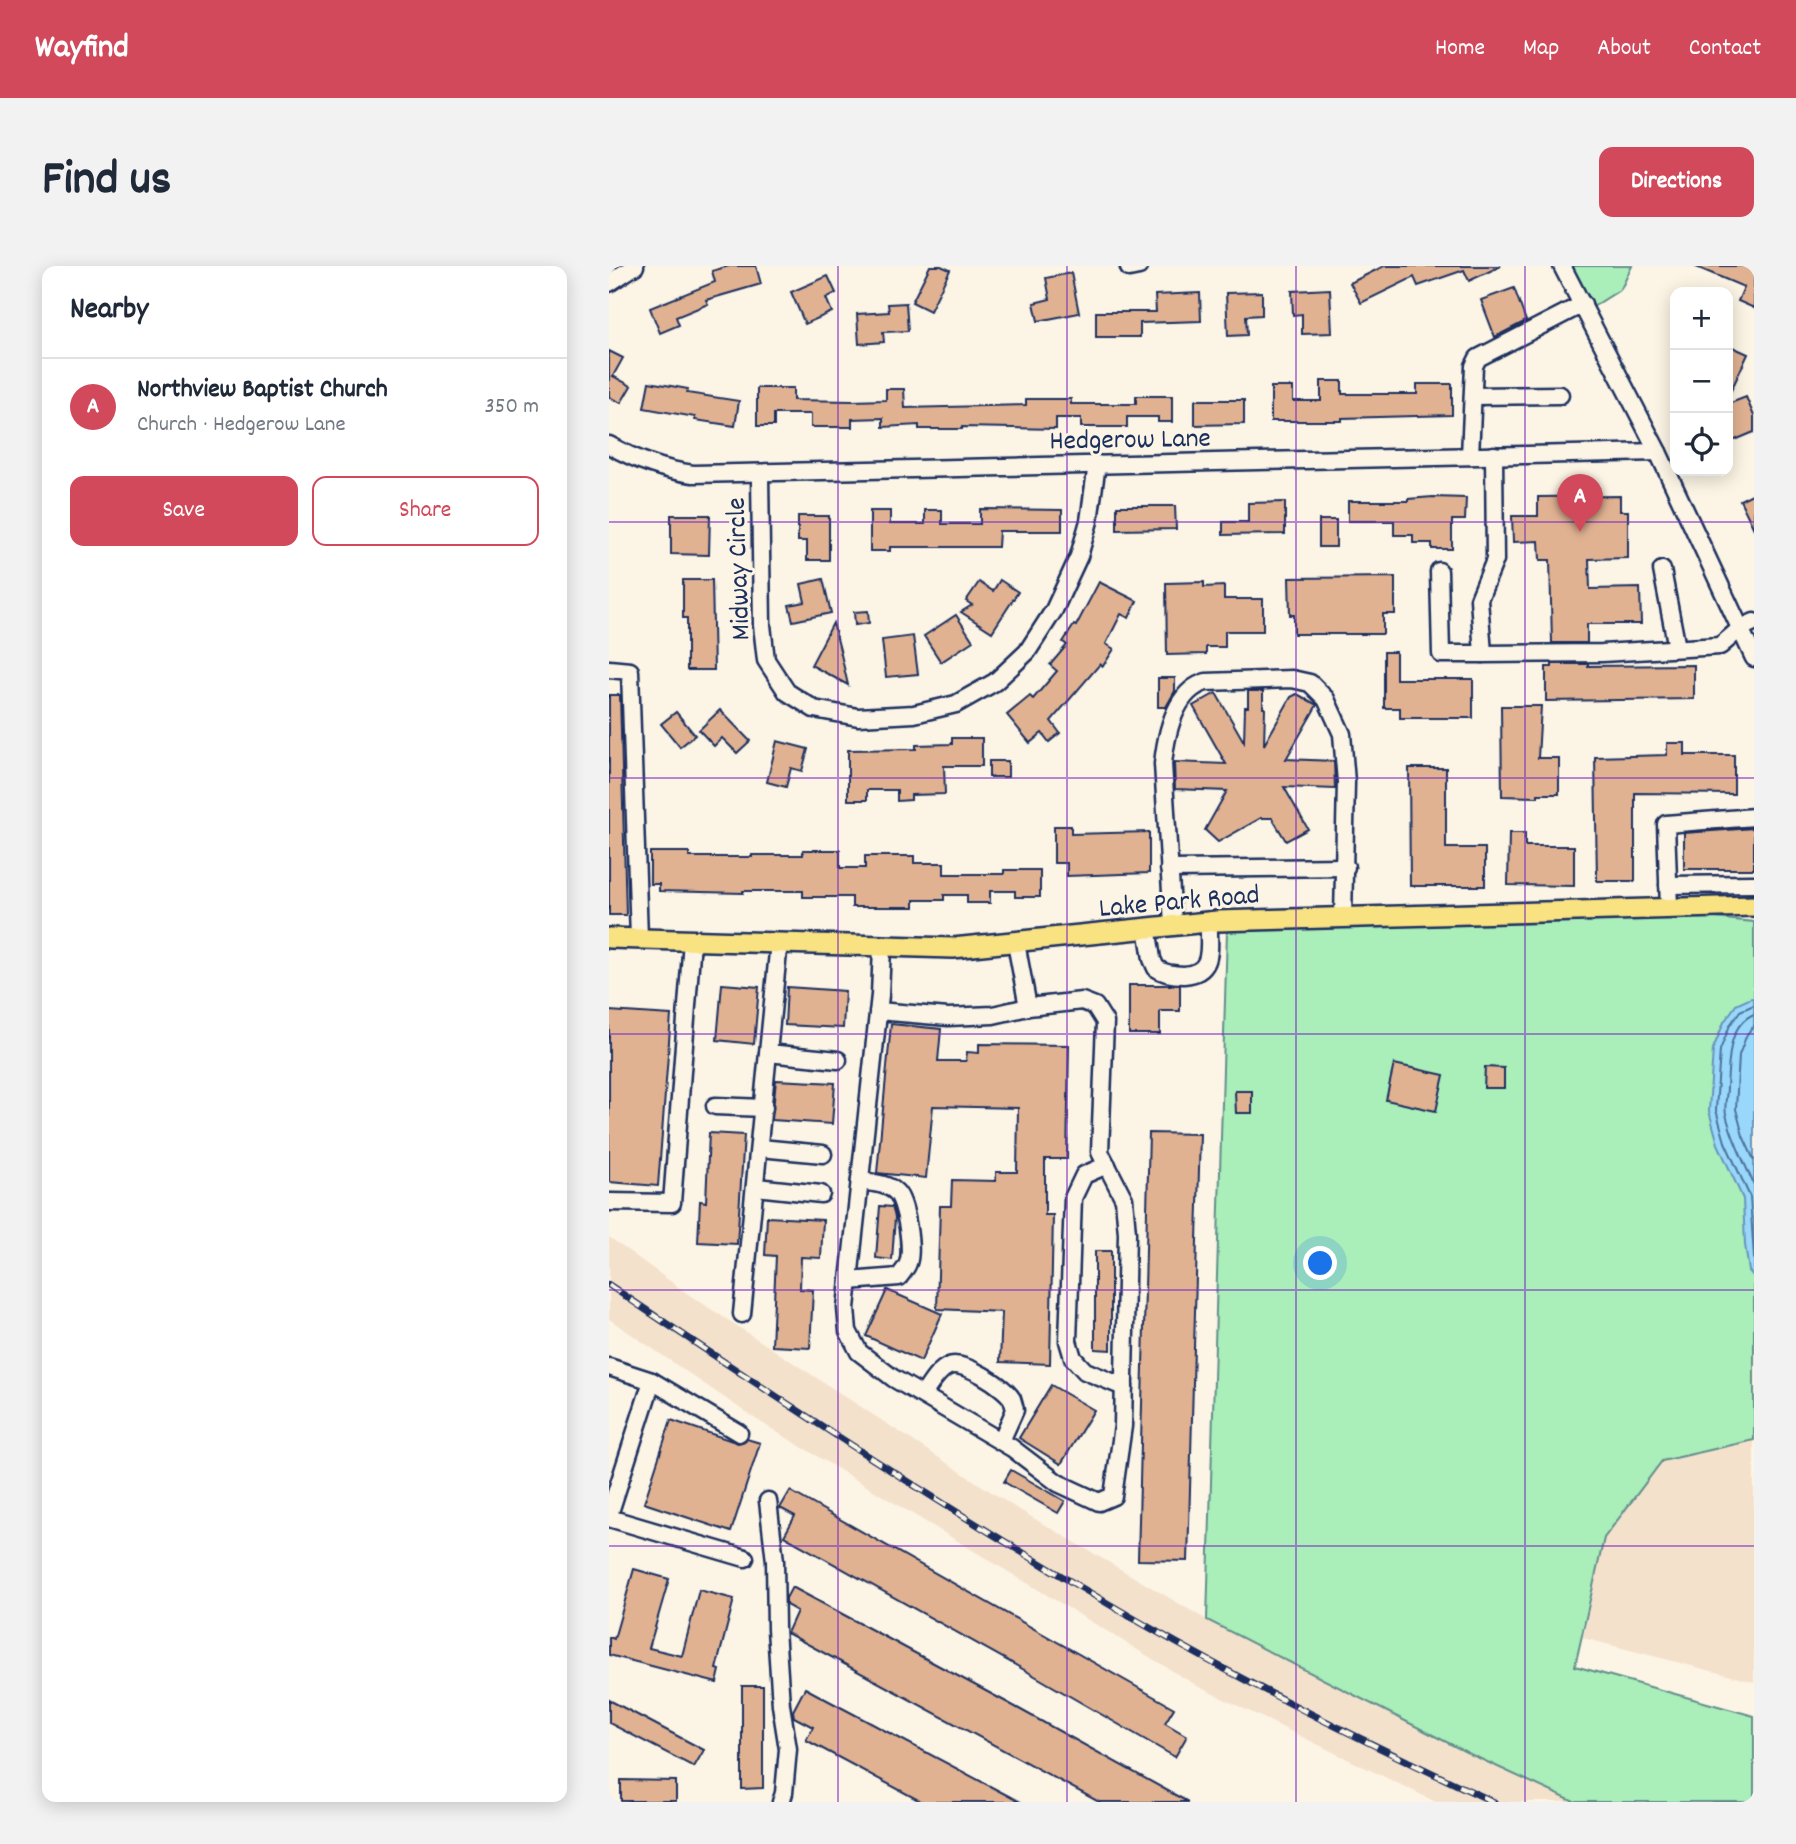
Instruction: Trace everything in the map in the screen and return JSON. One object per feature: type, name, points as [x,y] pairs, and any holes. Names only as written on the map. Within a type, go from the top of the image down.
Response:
[{"type":"main road","name":"Lake Park Road","points":[[609,937],[953,948],[1209,922],[1754,906]]},
{"type":"street","points":[[609,283],[635,266]]},
{"type":"street","points":[[1562,266],[1748,625],[1754,658]]},
{"type":"street","points":[[1470,456],[1474,366],[1478,358],[1583,304]]},
{"type":"street","points":[[1473,396],[1560,395]]},
{"type":"street","name":"Hedgerow Lane","points":[[609,445],[647,464],[693,474],[1658,452]]},
{"type":"street","points":[[1483,654],[1479,599],[1495,561],[1494,455]]},
{"type":"street","name":"Midway Circle","points":[[760,474],[762,625],[766,660],[787,692],[814,709],[858,717],[914,714],[956,704],[995,682],[1027,652],[1054,610],[1079,556],[1089,521],[1097,464]]},
{"type":"street","points":[[1662,570],[1677,648]]},
{"type":"street","points":[[1439,571],[1441,654],[1602,653],[1720,646],[1748,625]]},
{"type":"street","points":[[609,668],[629,671],[639,939]]},
{"type":"street","points":[[1173,924],[1163,764],[1166,738],[1180,703],[1193,686],[1206,682],[1292,679],[1310,683],[1326,699],[1342,734],[1346,782],[1343,917]]},
{"type":"street","points":[[1669,908],[1665,824],[1754,817]]},
{"type":"street","points":[[1169,869],[1346,867]]},
{"type":"street","points":[[1668,886],[1754,884]]},
{"type":"street","points":[[1147,927],[1156,968],[1176,975],[1196,974],[1204,968],[1208,958],[1209,922]]},
{"type":"street","points":[[609,1202],[672,1203],[692,940]]},
{"type":"street","points":[[742,1314],[779,942]]},
{"type":"street","points":[[1016,943],[1028,1007]]},
{"type":"street","points":[[878,1011],[948,1017],[993,1015],[1028,1007],[1083,1001],[1095,1006],[1105,1022],[1100,1152],[1124,1199],[1127,1233],[1123,1426],[1113,1496],[1099,1502],[1059,1483],[1001,1441],[893,1378],[859,1352],[848,1331],[846,1308],[878,1011],[882,947]]},
{"type":"street","points":[[768,1053],[838,1060]]},
{"type":"street","points":[[715,1106],[764,1108]]},
{"type":"street","points":[[760,1148],[823,1154]]},
{"type":"street","points":[[1107,1165],[1084,1175],[1073,1198],[1068,1341],[1073,1359],[1085,1371],[1123,1387]]},
{"type":"street","points":[[849,1281],[899,1277],[909,1262],[908,1233],[899,1194],[886,1185],[860,1181]]},
{"type":"street","points":[[755,1187],[821,1194]]},
{"type":"street","points":[[923,1395],[946,1367],[956,1364],[969,1368],[1012,1399],[1015,1410],[1001,1441]]},
{"type":"street","points":[[609,1367],[652,1381],[739,1433]]},
{"type":"street","points":[[652,1381],[609,1517],[745,1558]]},
{"type":"street","points":[[768,1501],[775,1561],[781,1705],[788,1749],[785,1793],[781,1802]]},
{"type":"shaded area","points":[[609,1237],[688,1294],[1013,1506],[1207,1620],[1472,1755],[1574,1802],[1436,1802],[1199,1687],[757,1420],[609,1319]]},
{"type":"shaded area","points":[[1754,1440],[1754,1682],[1583,1638],[1604,1538],[1662,1461]]},
{"type":"green space","points":[[1570,266],[1632,266],[1621,289],[1591,308]]},
{"type":"green space","points":[[1704,917],[1754,922],[1754,1440],[1662,1461],[1604,1538],[1575,1666],[1754,1716],[1754,1802],[1574,1802],[1472,1755],[1207,1620],[1227,931]]},
{"type":"water","points":[[1754,999],[1754,1277],[1749,1271],[1745,1245],[1743,1199],[1718,1144],[1709,1111],[1713,1049],[1724,1022],[1736,1005]]},
{"type":"building","points":[[729,266],[756,266],[761,284],[706,300],[708,304],[676,317],[679,325],[660,333],[650,308],[715,282],[712,271]]},
{"type":"building","points":[[930,266],[941,266],[950,270],[930,311],[912,302]]},
{"type":"building","points":[[1384,266],[1501,266],[1469,281],[1464,270],[1418,286],[1414,277],[1361,303],[1350,283]]},
{"type":"building","points":[[1694,266],[1754,266],[1754,308],[1738,301],[1744,287]]},
{"type":"building","points":[[1071,273],[1079,313],[1038,321],[1034,303],[1050,299],[1046,278]]},
{"type":"building","points":[[828,276],[836,293],[826,298],[832,312],[805,324],[791,292]]},
{"type":"building","points":[[1514,288],[1526,321],[1495,337],[1481,300]]},
{"type":"building","points":[[1330,289],[1332,333],[1302,334],[1302,314],[1293,315],[1292,291]]},
{"type":"building","points":[[1262,292],[1262,315],[1246,316],[1247,335],[1228,336],[1226,293]]},
{"type":"building","points":[[1200,293],[1201,321],[1140,323],[1140,337],[1096,337],[1096,312],[1156,312],[1155,295]]},
{"type":"building","points":[[906,303],[908,331],[883,332],[884,342],[859,344],[857,314],[889,312],[888,304]]},
{"type":"building","points":[[1733,347],[1748,354],[1733,386]]},
{"type":"building","points":[[609,351],[623,358],[613,376],[631,386],[621,403],[609,397]]},
{"type":"building","points":[[1321,381],[1342,381],[1342,394],[1417,394],[1417,384],[1452,384],[1452,415],[1342,418],[1342,421],[1271,421],[1271,387],[1293,387],[1293,401],[1321,401]]},
{"type":"building","points":[[649,382],[688,389],[687,393],[739,401],[735,426],[644,408]]},
{"type":"building","points":[[757,388],[793,388],[793,400],[852,401],[886,400],[886,389],[904,389],[905,408],[1026,405],[1026,399],[1071,399],[1071,404],[1136,404],[1136,396],[1172,396],[1172,422],[1158,422],[1158,417],[1127,417],[1127,427],[1081,427],[1081,418],[1056,418],[1056,429],[919,429],[919,425],[883,427],[883,418],[852,419],[852,427],[811,427],[811,414],[774,414],[774,426],[757,426]]},
{"type":"building","points":[[1746,397],[1754,416],[1754,432],[1733,441],[1733,413],[1733,402]]},
{"type":"building","points":[[1195,400],[1244,400],[1244,424],[1195,425]]},
{"type":"building","points":[[1754,493],[1754,529],[1740,500]]},
{"type":"building","points":[[1620,496],[1620,511],[1628,511],[1628,558],[1589,559],[1590,589],[1640,588],[1641,624],[1587,624],[1587,643],[1552,643],[1550,560],[1540,560],[1539,541],[1513,542],[1512,516],[1538,516],[1538,497]]},
{"type":"building","points":[[1433,497],[1466,498],[1465,520],[1452,520],[1452,549],[1432,549],[1432,543],[1413,543],[1413,535],[1394,535],[1394,521],[1348,521],[1348,501],[1408,501]]},
{"type":"building","points":[[1285,502],[1285,534],[1223,535],[1223,522],[1248,522],[1248,503]]},
{"type":"building","points":[[1117,506],[1175,506],[1176,529],[1117,530]]},
{"type":"building","points":[[980,509],[1062,510],[1062,531],[999,531],[998,547],[890,547],[890,551],[870,551],[870,511],[890,511],[890,524],[925,524],[925,510],[942,510],[942,524],[980,524]]},
{"type":"building","points":[[671,515],[710,515],[709,555],[671,554]]},
{"type":"building","points":[[798,516],[829,516],[829,560],[807,560],[807,541],[798,541]]},
{"type":"building","points":[[1319,520],[1336,520],[1336,547],[1319,547]]},
{"type":"building","points":[[1395,577],[1395,614],[1383,614],[1383,634],[1294,634],[1294,615],[1290,615],[1289,578]]},
{"type":"building","points":[[823,579],[831,613],[793,621],[789,605],[805,602],[801,584]]},
{"type":"building","points":[[683,580],[712,580],[714,670],[687,670],[687,618],[683,618]]},
{"type":"building","points":[[1000,580],[1018,592],[992,632],[961,612],[972,605],[966,601],[979,582],[993,591]]},
{"type":"building","points":[[1099,582],[1137,601],[1129,618],[1121,614],[1106,644],[1114,649],[1103,666],[1100,664],[1051,721],[1060,733],[1049,742],[1042,733],[1030,743],[1007,715],[1030,696],[1033,699],[1057,671],[1050,665],[1067,645],[1063,642],[1074,625],[1076,626]]},
{"type":"building","points":[[1204,582],[1204,587],[1224,586],[1224,599],[1263,599],[1263,631],[1225,631],[1225,647],[1206,647],[1206,654],[1167,655],[1166,583]]},
{"type":"building","points":[[868,611],[869,623],[855,625],[854,612]]},
{"type":"building","points":[[956,615],[973,641],[941,662],[924,636]]},
{"type":"building","points":[[833,623],[840,650],[848,685],[811,665]]},
{"type":"building","points":[[913,636],[918,674],[886,677],[882,640]]},
{"type":"building","points":[[1384,652],[1396,652],[1396,679],[1473,679],[1473,718],[1400,718],[1400,708],[1384,708]]},
{"type":"building","points":[[1552,664],[1694,665],[1694,699],[1546,701],[1546,667],[1552,667]]},
{"type":"building","points":[[1158,678],[1175,678],[1175,691],[1166,707],[1158,707]]},
{"type":"building","points":[[1248,691],[1263,691],[1264,745],[1291,697],[1297,694],[1317,705],[1286,759],[1334,761],[1335,789],[1284,787],[1308,829],[1286,841],[1272,818],[1261,818],[1218,842],[1205,830],[1227,791],[1175,789],[1174,762],[1226,764],[1193,706],[1216,693],[1244,742]]},
{"type":"building","points":[[609,695],[620,695],[626,915],[609,915]]},
{"type":"building","points":[[1501,706],[1541,706],[1538,758],[1559,758],[1559,794],[1538,794],[1538,797],[1502,796]]},
{"type":"building","points":[[720,710],[750,741],[737,753],[722,738],[714,746],[699,730]]},
{"type":"building","points":[[676,712],[695,735],[680,747],[661,724]]},
{"type":"building","points":[[952,738],[982,738],[982,766],[944,766],[945,794],[911,795],[911,800],[897,801],[897,790],[867,790],[867,800],[848,800],[848,750],[916,749],[916,745],[952,744]]},
{"type":"building","points":[[777,741],[808,749],[802,771],[791,768],[786,787],[767,782]]},
{"type":"building","points":[[1667,743],[1685,743],[1685,755],[1734,755],[1734,794],[1635,793],[1635,881],[1597,881],[1595,757],[1667,755]]},
{"type":"building","points":[[989,761],[1008,761],[1008,777],[989,777]]},
{"type":"building","points":[[1409,768],[1446,768],[1446,848],[1485,848],[1485,886],[1410,886]]},
{"type":"building","points":[[1054,826],[1071,826],[1071,834],[1149,832],[1149,873],[1067,876],[1067,863],[1054,863]]},
{"type":"building","points":[[1754,828],[1754,869],[1684,869],[1684,833]]},
{"type":"building","points":[[1509,833],[1525,833],[1525,846],[1574,846],[1574,886],[1508,885]]},
{"type":"building","points":[[803,850],[840,850],[840,868],[865,868],[865,856],[914,856],[914,863],[944,863],[944,874],[1004,874],[1004,870],[1040,870],[1040,897],[1015,897],[1015,891],[990,891],[990,903],[967,903],[967,895],[944,895],[944,900],[914,900],[914,907],[852,907],[852,897],[803,897],[803,891],[659,891],[659,884],[650,884],[650,852],[689,852],[689,857],[752,857],[803,855]]},
{"type":"building","points":[[722,984],[759,987],[754,1044],[717,1040]]},
{"type":"building","points":[[1129,985],[1180,985],[1180,1011],[1160,1011],[1160,1034],[1129,1034]]},
{"type":"building","points":[[787,987],[845,991],[843,1028],[785,1025]]},
{"type":"building","points":[[609,1011],[671,1015],[658,1186],[609,1182]]},
{"type":"building","points":[[891,1024],[941,1029],[938,1061],[966,1061],[967,1052],[979,1053],[979,1044],[1069,1045],[1067,1159],[1045,1159],[1045,1215],[1053,1215],[1050,1364],[1000,1362],[1002,1312],[937,1309],[940,1206],[951,1206],[952,1180],[996,1181],[996,1172],[1017,1172],[1018,1108],[933,1106],[926,1178],[877,1173]]},
{"type":"building","points":[[1394,1064],[1444,1075],[1436,1111],[1386,1100]]},
{"type":"building","points":[[1485,1067],[1504,1068],[1504,1088],[1484,1088]]},
{"type":"building","points":[[776,1080],[835,1083],[832,1124],[772,1120]]},
{"type":"building","points":[[1235,1091],[1252,1091],[1252,1113],[1236,1113]]},
{"type":"building","points":[[709,1133],[744,1135],[737,1244],[698,1242],[700,1201],[706,1202]]},
{"type":"building","points":[[1149,1133],[1200,1134],[1188,1561],[1138,1560]]},
{"type":"building","points":[[880,1206],[892,1207],[895,1217],[892,1260],[876,1258]]},
{"type":"building","points":[[767,1217],[823,1220],[821,1258],[801,1257],[800,1289],[813,1290],[810,1348],[772,1346],[776,1256],[765,1255]]},
{"type":"building","points":[[1095,1251],[1111,1251],[1111,1350],[1095,1349]]},
{"type":"building","points":[[887,1290],[942,1314],[921,1361],[866,1336]]},
{"type":"building","points":[[1051,1385],[1094,1410],[1061,1464],[1019,1438]]},
{"type":"building","points":[[671,1420],[738,1443],[747,1439],[760,1443],[731,1532],[644,1503]]},
{"type":"building","points":[[1011,1470],[1065,1501],[1058,1513],[1004,1482]]},
{"type":"building","points":[[790,1491],[1174,1708],[1165,1723],[1187,1736],[1175,1757],[784,1536],[795,1516],[780,1508]]},
{"type":"building","points":[[634,1569],[669,1579],[649,1648],[682,1656],[699,1590],[734,1599],[716,1669],[720,1670],[717,1683],[609,1655],[609,1637],[614,1639]]},
{"type":"building","points":[[792,1587],[1188,1802],[1099,1802],[787,1633],[797,1611],[786,1605],[786,1598]]},
{"type":"building","points":[[742,1686],[763,1686],[763,1788],[742,1789]]},
{"type":"building","points":[[805,1688],[1020,1802],[922,1802],[806,1740],[813,1727],[794,1717],[793,1711]]},
{"type":"building","points":[[609,1700],[704,1750],[694,1767],[609,1723]]},
{"type":"building","points":[[621,1780],[676,1781],[676,1801],[621,1801]]},
{"type":"railway","points":[[609,1285],[874,1459],[1008,1544],[1145,1625],[1317,1717],[1494,1802]]},
{"type":"place","name":"Northview Baptist Church","points":[[1580,532]]}]
